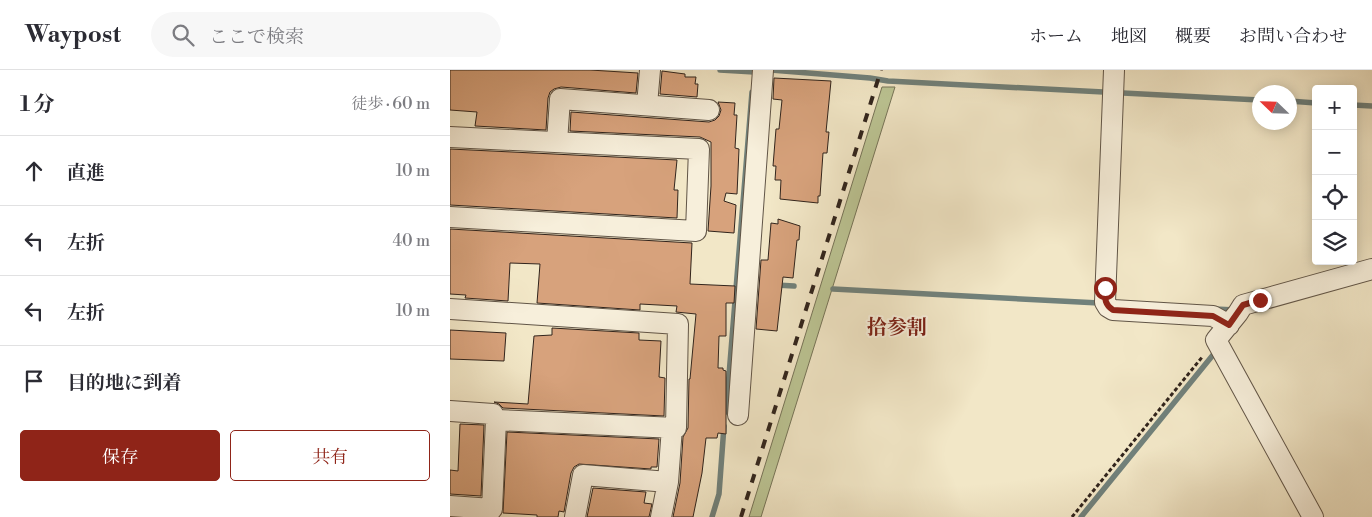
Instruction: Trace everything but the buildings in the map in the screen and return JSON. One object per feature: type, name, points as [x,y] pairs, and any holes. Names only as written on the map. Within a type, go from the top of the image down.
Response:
[{"type":"street","points":[[646,105],[650,70]]},
{"type":"street","points":[[738,415],[763,70]]},
{"type":"street","points":[[1113,82],[1105,302],[1113,310],[1213,316],[1227,330],[1313,517]]},
{"type":"street","points":[[557,142],[560,99],[710,110]]},
{"type":"street","points":[[450,137],[699,149],[696,231],[450,218]]},
{"type":"street","points":[[1227,330],[1243,305],[1372,269]]},
{"type":"street","points":[[450,310],[678,324],[676,428],[496,420]]},
{"type":"street","points":[[450,411],[494,414],[496,420],[492,509],[450,506]]},
{"type":"street","points":[[661,517],[668,482],[672,427]]},
{"type":"street","points":[[575,517],[583,475],[668,482]]},
{"type":"path","points":[[1072,517],[1227,330]]},
{"type":"green space","points":[[882,87],[895,87],[761,517],[749,517]]},
{"type":"waterway","points":[[720,70],[754,72]]},
{"type":"waterway","points":[[771,70],[888,81],[1252,100]]},
{"type":"waterway","points":[[726,412],[752,92]]},
{"type":"waterway","points":[[1297,102],[1312,103]]},
{"type":"waterway","points":[[1357,105],[1372,106]]},
{"type":"waterway","points":[[776,285],[794,286]]},
{"type":"waterway","points":[[833,289],[1099,303]]},
{"type":"waterway","points":[[1215,309],[1235,310]]},
{"type":"waterway","points":[[1081,517],[1217,350]]},
{"type":"waterway","points":[[712,517],[719,494],[724,426]]},
{"type":"railway","points":[[741,517],[881,70]]},
{"type":"district","name":"拾参割","points":[[897,328]]},
{"type":"route","points":[[1105,288],[1105,302],[1113,310],[1213,316],[1220,318],[1229,325],[1243,305],[1260,300]]}]
